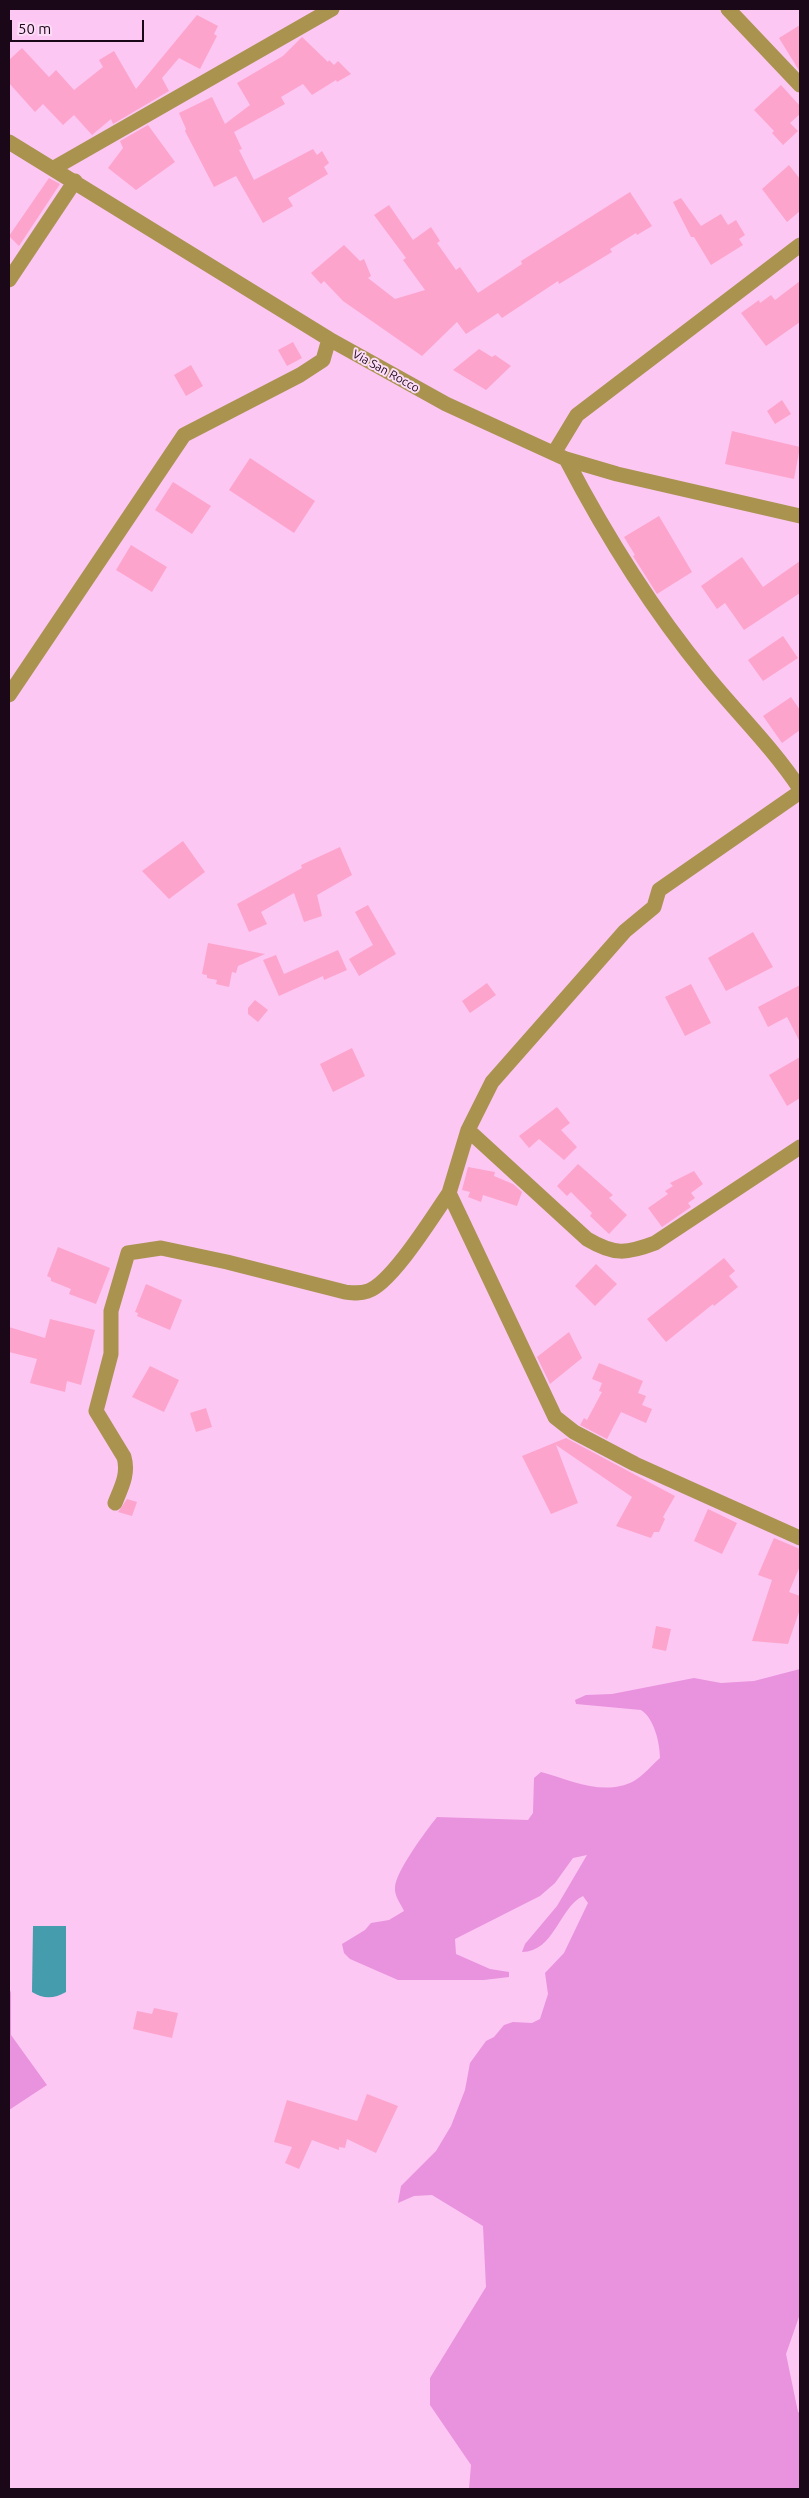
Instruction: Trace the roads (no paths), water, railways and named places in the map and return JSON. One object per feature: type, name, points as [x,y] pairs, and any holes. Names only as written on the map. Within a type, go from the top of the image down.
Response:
[{"type":"street","points":[[54,168],[332,9]]},
{"type":"street","points":[[728,9],[800,85]]},
{"type":"street","name":"Via San Rocco","points":[[9,142],[329,339],[446,404],[560,456],[617,474],[800,516]]},
{"type":"street","points":[[9,280],[75,181]]},
{"type":"street","points":[[115,1503],[126,1473],[126,1466],[124,1457],[96,1411],[111,1354],[111,1311],[128,1253],[160,1248],[227,1262],[345,1292],[357,1293],[368,1291],[388,1278],[449,1193],[468,1130],[492,1082],[625,931],[654,907],[659,890],[800,790],[705,674],[654,607],[560,456],[577,415],[800,245]]},
{"type":"street","points":[[9,695],[184,435],[300,376],[323,360],[329,339]]},
{"type":"street","points":[[468,1130],[588,1239],[606,1250],[630,1253],[654,1243],[800,1147]]},
{"type":"street","points":[[449,1193],[555,1417],[574,1432],[635,1464],[800,1538]]}]
